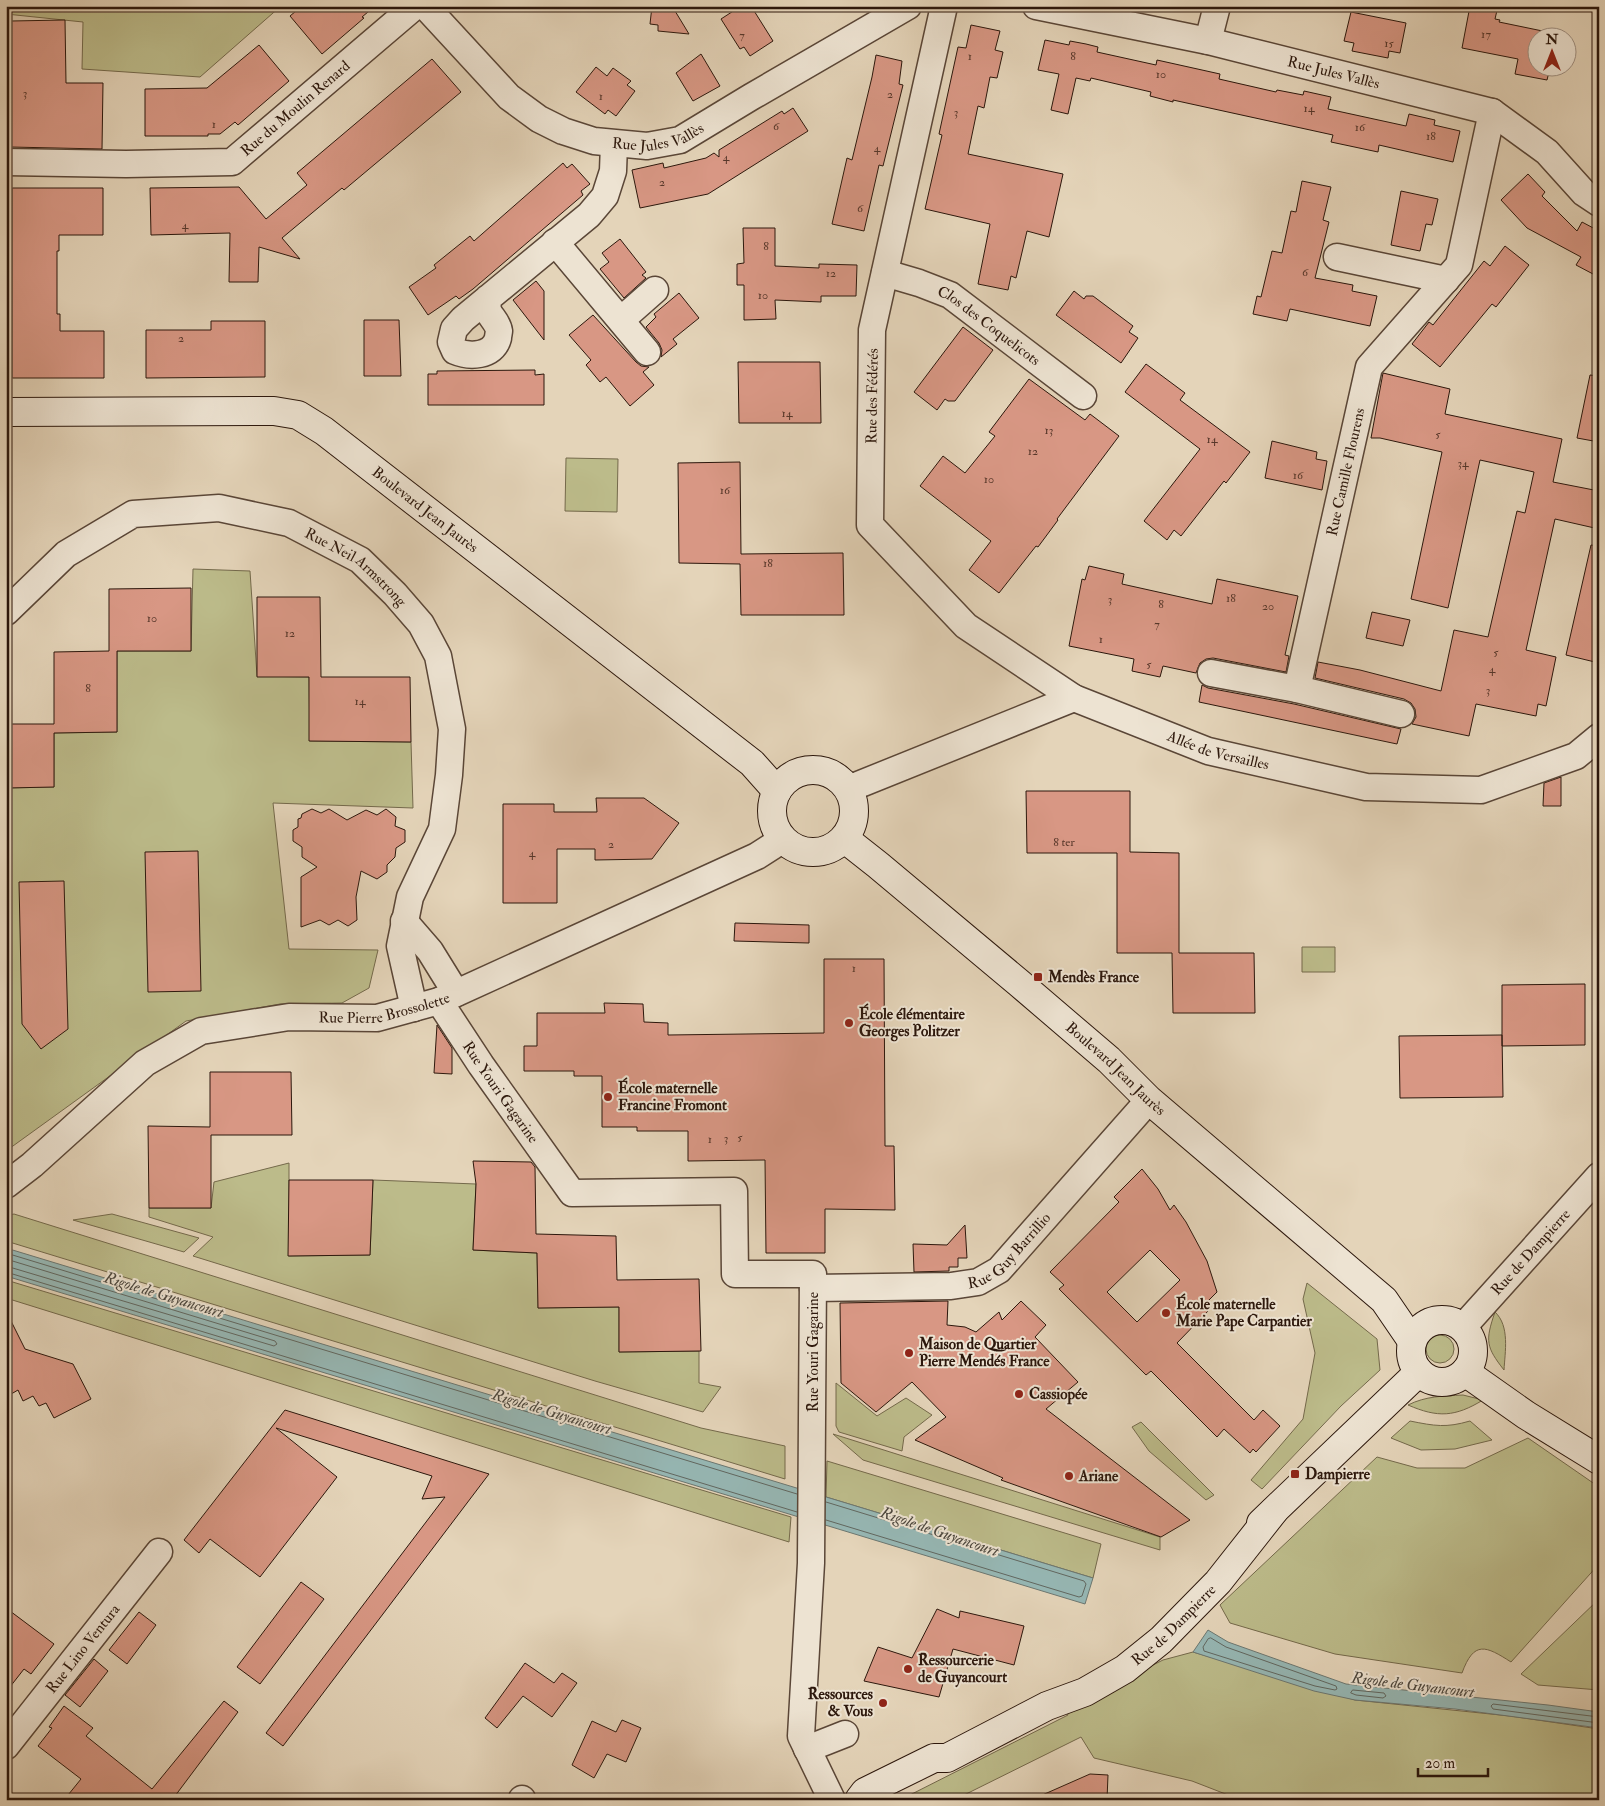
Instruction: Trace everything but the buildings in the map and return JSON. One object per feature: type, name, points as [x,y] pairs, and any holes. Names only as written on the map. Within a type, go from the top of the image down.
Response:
[{"type":"street","name":"Rue du Moulin Renard","points":[[6,162],[126,164],[232,162],[415,6]]},
{"type":"street","name":"Rue Jules Vallès","points":[[425,6],[509,97],[539,119],[563,131],[594,140],[614,144],[647,146],[680,140],[908,6]]},
{"type":"street","name":"Rue des Fédérés","points":[[944,6],[872,330],[870,525],[966,626],[1074,698]]},
{"type":"street","name":"Rue Jules Vallès","points":[[1036,6],[1208,41],[1492,112],[1547,152],[1584,193],[1599,203]]},
{"type":"street","points":[[1208,41],[1217,6]]},
{"type":"street","name":"Rue Camille Flourens","points":[[1297,690],[1369,367],[1459,265],[1492,112]]},
{"type":"street","points":[[488,298],[589,215],[605,196],[613,172],[614,144]]},
{"type":"street","points":[[555,242],[647,352]]},
{"type":"street","points":[[1337,257],[1446,280]]},
{"type":"street","name":"Clos des Coquelicots","points":[[885,273],[950,295],[1082,396]]},
{"type":"street","points":[[621,320],[655,290]]},
{"type":"street","name":"Boulevard Jean Jaurès","points":[[6,412],[274,411],[298,415],[324,431],[758,768],[777,790]]},
{"type":"street","name":"Rue Neil Armstrong","points":[[6,612],[66,554],[133,514],[219,508],[289,522],[360,560],[395,594],[421,624],[438,656],[452,729],[449,775],[442,828],[410,897],[400,946],[414,1008]]},
{"type":"street","points":[[1211,673],[1297,690],[1401,714]]},
{"type":"street","points":[[848,789],[1074,698]]},
{"type":"street","name":"Allée de Versailles","points":[[1074,698],[1208,751],[1366,787],[1480,790],[1576,756],[1599,737]]},
{"type":"street","points":[[812,770],[826,772],[838,779],[848,789],[853,802],[854,816],[850,830],[844,839],[831,849],[818,852],[805,852],[793,848],[782,840],[775,828],[772,816],[772,803],[777,790],[786,780],[798,772],[812,770]]},
{"type":"street","name":"Boulevard Jean Jaurès","points":[[844,839],[878,865],[1019,983],[1109,1060],[1149,1100],[1384,1300],[1412,1341]]},
{"type":"street","name":"Rue Pierre Brossolette","points":[[6,1185],[32,1165],[144,1063],[202,1031],[289,1017],[377,1018],[414,1008],[447,997],[758,856],[782,840]]},
{"type":"street","points":[[404,921],[430,951],[447,997]]},
{"type":"street","name":"Rue Youri Gagarine","points":[[447,997],[481,1065],[572,1192],[734,1191],[735,1274],[813,1274],[811,1563],[801,1736],[832,1800]]},
{"type":"street","name":"Rue Guy Barrillio","points":[[813,1288],[951,1286],[978,1282],[999,1270],[1149,1100]]},
{"type":"street","name":"Rue de Dampierre","points":[[1463,1327],[1599,1176]]},
{"type":"street","name":"Boulevard Jean Jaurès","points":[[1384,1300],[1434,1320]]},
{"type":"street","points":[[1434,1320],[1454,1322],[1463,1327],[1471,1340],[1473,1351],[1471,1361],[1465,1372],[1456,1378],[1436,1381],[1419,1372],[1412,1357],[1412,1341],[1416,1333],[1424,1325],[1434,1320]]},
{"type":"street","name":"Rue de Dampierre","points":[[859,1800],[865,1792],[934,1758],[947,1758],[1046,1706],[1085,1692],[1125,1669],[1161,1640],[1218,1582],[1274,1511],[1419,1372]]},
{"type":"street","points":[[1465,1372],[1526,1415],[1597,1458]]},
{"type":"street","name":"Rue Lino Ventura","points":[[6,1746],[159,1552]]},
{"type":"street","points":[[807,1749],[844,1734]]},
{"type":"street","name":"Rue de Dampierre","points":[[888,1800],[940,1769],[947,1758]]},
{"type":"shaded area","points":[[6,6],[281,6],[200,77],[82,69],[83,22],[6,14]]},
{"type":"shaded area","points":[[566,458],[618,459],[617,512],[565,511]]},
{"type":"shaded area","points":[[193,569],[250,571],[257,676],[309,677],[310,741],[411,742],[413,808],[273,803],[289,949],[378,950],[369,988],[342,1003],[280,1004],[186,1021],[6,1151],[6,788],[54,787],[54,733],[117,732],[117,651],[191,651]]},
{"type":"shaded area","points":[[1302,947],[1335,947],[1335,972],[1302,972]]},
{"type":"shaded area","points":[[289,1163],[289,1256],[370,1255],[373,1180],[476,1184],[473,1250],[537,1253],[538,1308],[619,1307],[619,1352],[699,1351],[699,1383],[721,1387],[703,1412],[595,1381],[193,1256],[213,1237],[149,1217],[149,1208],[211,1208],[214,1182]]},
{"type":"shaded area","points":[[14,1214],[701,1428],[785,1446],[785,1479],[6,1241],[6,1216]]},
{"type":"shaded area","points":[[112,1214],[199,1238],[184,1252],[73,1220]]},
{"type":"shaded area","points":[[6,1280],[791,1517],[789,1542],[6,1298]]},
{"type":"shaded area","points":[[1307,1283],[1377,1339],[1380,1370],[1341,1406],[1262,1489],[1251,1480],[1303,1419],[1315,1353],[1303,1299]]},
{"type":"shaded area","points":[[1495,1312],[1503,1324],[1505,1332],[1504,1370],[1489,1343]]},
{"type":"shaded area","points":[[1440,1335],[1450,1339],[1454,1349],[1450,1359],[1440,1363],[1430,1359],[1426,1349],[1430,1339]]},
{"type":"shaded area","points":[[836,1383],[877,1416],[906,1398],[932,1415],[904,1437],[902,1451],[839,1432],[836,1426]]},
{"type":"shaded area","points":[[1463,1395],[1483,1400],[1464,1410],[1446,1414],[1428,1412],[1408,1405],[1428,1398]]},
{"type":"shaded area","points":[[1410,1421],[1454,1425],[1470,1421],[1492,1440],[1455,1449],[1421,1450],[1391,1438]]},
{"type":"shaded area","points":[[1141,1422],[1214,1495],[1206,1500],[1149,1451],[1132,1427]]},
{"type":"shaded area","points":[[833,1434],[1160,1537],[1160,1550],[863,1460]]},
{"type":"shaded area","points":[[1528,1438],[1599,1487],[1599,1564],[1511,1662],[1494,1652],[1482,1649],[1471,1655],[1462,1673],[1335,1654],[1230,1623],[1220,1605],[1377,1457],[1417,1468],[1465,1468]]},
{"type":"shaded area","points":[[827,1461],[1101,1544],[1093,1578],[826,1497]]},
{"type":"shaded area","points":[[1599,1599],[1599,1690],[1538,1685],[1521,1674]]},
{"type":"shaded area","points":[[1193,1652],[1355,1700],[1510,1716],[1599,1729],[1599,1800],[1241,1800],[1192,1781],[1094,1758],[1081,1737],[954,1800],[900,1800],[1068,1715],[1065,1709],[1163,1660]]},
{"type":"water","points":[[6,1248],[1093,1578],[1085,1604],[6,1276]]},
{"type":"water","points":[[1208,1630],[1228,1642],[1346,1684],[1599,1712],[1599,1728],[1455,1709],[1355,1700],[1314,1691],[1193,1652]]},
{"type":"place","name":"Mendès France","points":[[1038,977]]},
{"type":"place","name":"École élémentaire Georges Politzer","points":[[849,1023]]},
{"type":"place","name":"École maternelle Francine Fromont","points":[[608,1097]]},
{"type":"place","name":"École maternelle Marie Pape Carpantier","points":[[1166,1313]]},
{"type":"place","name":"Maison de Quartier Pierre Mendés France","points":[[909,1353]]},
{"type":"place","name":"Cassiopée","points":[[1019,1394]]},
{"type":"place","name":"Dampierre","points":[[1295,1474]]},
{"type":"place","name":"Ariane","points":[[1069,1476]]},
{"type":"place","name":"Ressourcerie de Guyancourt","points":[[908,1669]]},
{"type":"place","name":"Ressources & Vous","points":[[883,1703]]},
{"type":"water label","name":"Rigole de Guyancourt","points":[[164,1294]]},
{"type":"water label","name":"Rigole de Guyancourt","points":[[552,1411]]},
{"type":"water label","name":"Rigole de Guyancourt","points":[[940,1531]]},
{"type":"water label","name":"Rigole de Guyancourt","points":[[1413,1684]]}]
